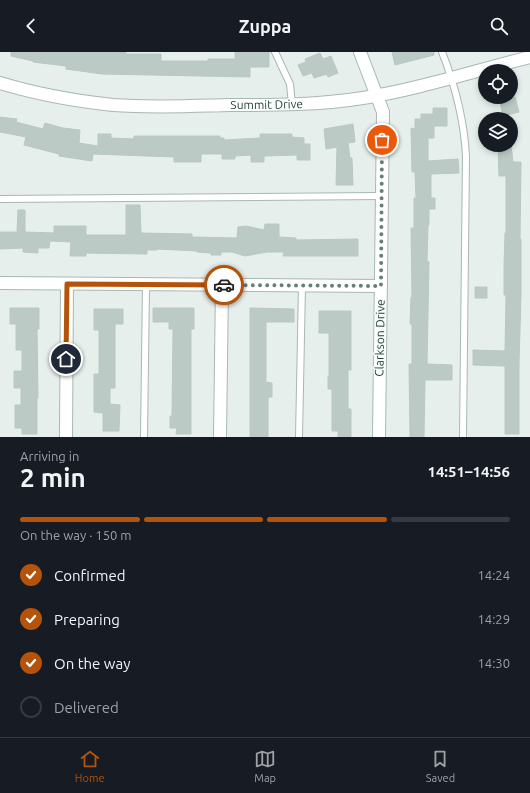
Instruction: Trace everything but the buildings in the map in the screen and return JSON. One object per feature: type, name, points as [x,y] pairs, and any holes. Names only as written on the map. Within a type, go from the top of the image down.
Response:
[{"type":"street","name":"Clarkson Drive","points":[[360,52],[383,112],[379,437]]},
{"type":"street","name":"Summit Drive","points":[[0,83],[53,96],[114,105],[154,106],[292,104],[342,101],[376,96],[418,87],[530,57]]},
{"type":"street","points":[[0,283],[381,286]]},
{"type":"street","points":[[66,437],[67,284]]},
{"type":"street","points":[[220,437],[222,285]]},
{"type":"lane","points":[[275,52],[290,84],[292,104]]},
{"type":"lane","points":[[442,52],[451,77],[462,122],[466,156],[463,437]]},
{"type":"lane","points":[[0,199],[382,196]]},
{"type":"lane","points":[[144,437],[146,285]]},
{"type":"lane","points":[[298,437],[302,285]]},
{"type":"way so far","points":[[224,285],[381,286],[382,140]]},
{"type":"route","points":[[66,359],[67,284],[224,285]]}]
